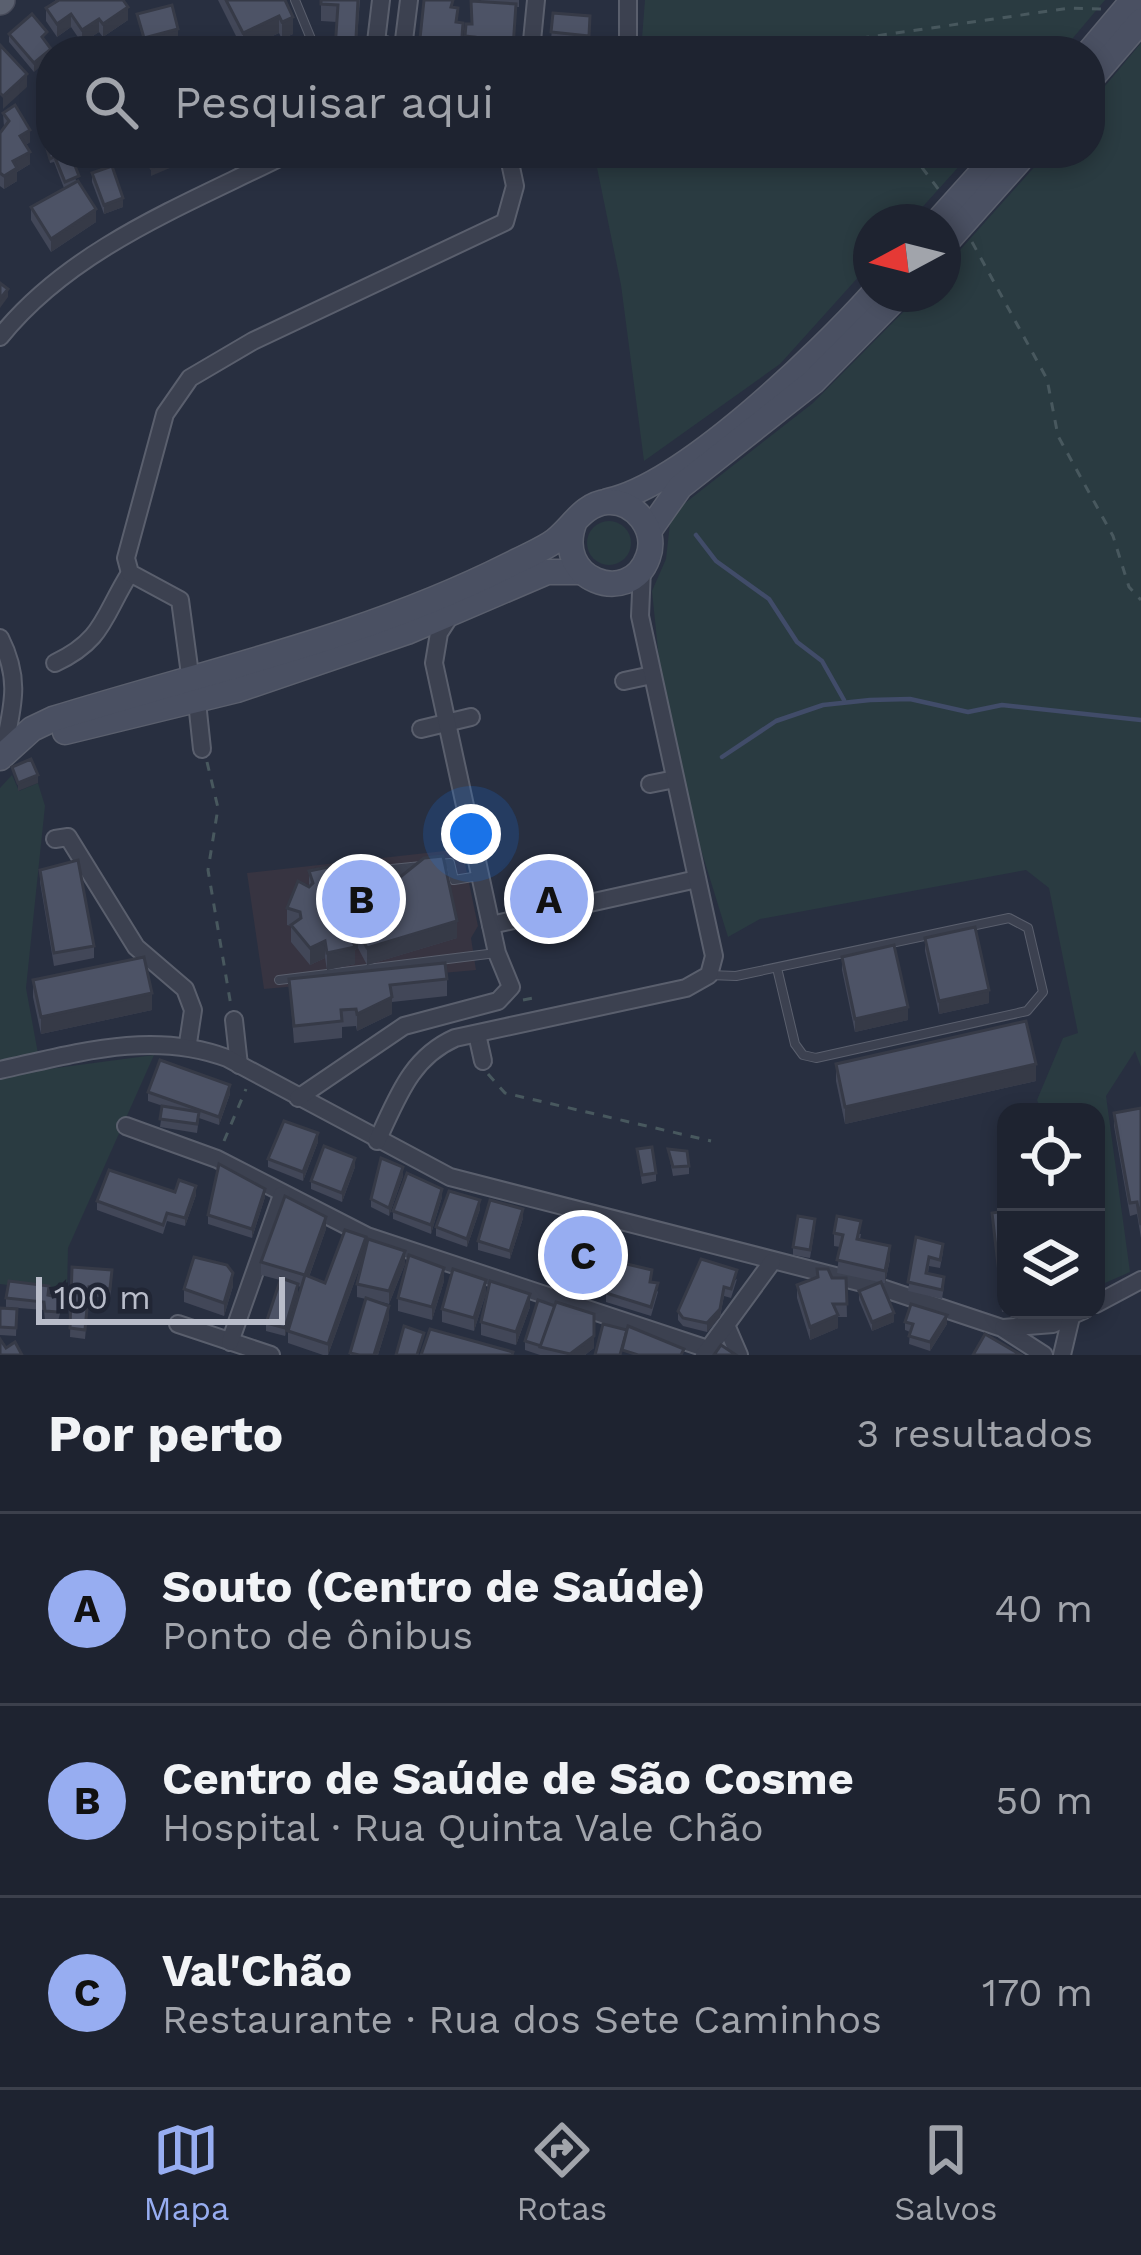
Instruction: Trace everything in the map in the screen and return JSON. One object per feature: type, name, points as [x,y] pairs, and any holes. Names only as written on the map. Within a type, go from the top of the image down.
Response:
[{"type":"main road","points":[[1100,36],[1120,5]]},
{"type":"main road","points":[[1105,63],[1141,21]]},
{"type":"main road","points":[[953,204],[986,168]]},
{"type":"main road","points":[[961,226],[1013,168]]},
{"type":"main road","points":[[1,760],[32,729],[118,700],[194,692],[412,608],[548,546],[586,510],[634,494],[702,448],[805,363],[855,312]]},
{"type":"main road","points":[[649,530],[680,487],[813,382],[882,312]]},
{"type":"main road","points":[[1,760],[62,733],[388,639],[547,572],[581,572],[605,584],[619,583],[642,569],[651,544],[649,530],[634,509],[608,502]]},
{"type":"main road","points":[[575,521],[569,548],[581,572]]},
{"type":"street","points":[[377,36],[381,0]]},
{"type":"street","points":[[405,36],[409,0]]},
{"type":"street","points":[[532,36],[536,0]]},
{"type":"street","points":[[628,0],[628,36]]},
{"type":"street","points":[[0,337],[31,298],[75,265],[260,168]]},
{"type":"street","points":[[55,663],[83,650],[102,630],[130,573],[126,557],[146,467],[165,414],[190,378],[253,341],[505,222],[515,186],[511,168]]},
{"type":"street","points":[[377,1141],[418,1060],[430,1049],[477,1034],[686,988],[709,975],[713,956],[640,616],[642,569]]},
{"type":"street","points":[[130,573],[180,600],[202,749]]},
{"type":"street","points":[[605,584],[626,595],[640,616]]},
{"type":"street","points":[[298,1098],[404,1026],[506,997],[509,971],[497,952],[434,663],[439,633],[452,614]]},
{"type":"street","points":[[0,638],[16,677],[16,701],[1,760]]},
{"type":"street","points":[[388,639],[412,641],[434,663]]},
{"type":"street","points":[[624,681],[652,675]]},
{"type":"street","points":[[16,701],[35,716],[118,700]]},
{"type":"street","points":[[421,729],[471,717]]},
{"type":"street","points":[[650,784],[675,779]]},
{"type":"street","points":[[55,839],[68,837],[136,947],[185,989],[193,1010],[188,1043]]},
{"type":"street","points":[[491,925],[697,879]]},
{"type":"street","points":[[234,1020],[246,1069]]},
{"type":"street","points":[[477,1034],[483,1061]]},
{"type":"street","points":[[0,1070],[151,1042],[188,1043],[450,1177],[882,1288],[1002,1328],[1044,1355]]},
{"type":"street","points":[[126,1126],[217,1159],[367,1236],[706,1352],[772,1262]]},
{"type":"street","points":[[230,1342],[282,1195]]},
{"type":"street","points":[[1105,1299],[1141,1280]]},
{"type":"street","points":[[1002,1328],[1028,1329],[1061,1319]]},
{"type":"street","points":[[1062,1355],[1075,1319]]},
{"type":"street","points":[[178,1324],[271,1355]]},
{"type":"street","points":[[726,1325],[740,1355]]},
{"type":"lane","points":[[295,0],[310,36]]},
{"type":"lane","points":[[352,873],[450,863],[454,880],[480,875]]},
{"type":"lane","points":[[375,894],[413,866]]},
{"type":"lane","points":[[709,975],[777,968],[1009,919],[1028,928],[1043,992],[1027,1011],[816,1058],[802,1055],[795,1044],[777,968]]},
{"type":"lane","points":[[279,980],[497,952]]},
{"type":"path","points":[[876,36],[1120,5]]},
{"type":"path","points":[[923,168],[944,196]]},
{"type":"path","points":[[969,235],[1047,379],[1058,436],[1113,536],[1129,587],[1141,600]]},
{"type":"path","points":[[202,749],[217,791],[208,870],[234,1020]]},
{"type":"path","points":[[517,1001],[539,997]]},
{"type":"path","points":[[483,1061],[491,1082],[505,1094],[711,1141]]},
{"type":"path","points":[[217,1159],[246,1069]]},
{"type":"shaded area","points":[[645,0],[1105,0],[1075,36],[642,36]]},
{"type":"shaded area","points":[[1141,43],[1141,1067],[1135,1051],[1106,1096],[1130,1272],[1105,1283],[1105,1103],[1037,1100],[1063,1038],[1078,1033],[1049,888],[1026,870],[760,919],[728,937],[676,769],[652,591],[666,559],[671,514],[813,403],[903,312],[961,312],[961,249],[1034,168],[1105,168],[1105,86]]},
{"type":"shaded area","points":[[597,168],[958,168],[925,204],[853,204],[853,283],[780,364],[644,461],[621,285]]},
{"type":"shaded area","points":[[609,521],[624,528],[631,543],[624,558],[609,565],[594,558],[587,543],[594,528]]},
{"type":"shaded area","points":[[12,775],[19,791],[38,783],[45,806],[26,988],[41,1070],[154,1055],[68,1248],[67,1293],[0,1284],[0,788]]},
{"type":"shaded area","points":[[462,849],[478,926],[471,938],[476,970],[264,989],[247,873]]},
{"type":"building","points":[[59,0],[123,0],[128,7],[103,24],[99,19],[82,30],[71,14],[57,24],[46,8]]},
{"type":"building","points":[[226,0],[285,0],[293,17],[282,22],[279,16],[243,33]]},
{"type":"building","points":[[321,0],[358,0],[356,36],[336,36],[338,5],[321,4]]},
{"type":"building","points":[[424,0],[453,0],[451,7],[458,8],[456,22],[463,23],[462,36],[420,36]]},
{"type":"building","points":[[471,1],[516,4],[514,36],[465,36],[466,24],[472,24]]},
{"type":"building","points":[[172,5],[178,29],[143,36],[137,14]]},
{"type":"building","points":[[553,13],[590,16],[589,36],[551,32]]},
{"type":"building","points":[[32,14],[47,32],[36,36],[36,61],[34,63],[9,34]]},
{"type":"building","points":[[0,45],[27,74],[3,96],[0,93]]},
{"type":"building","points":[[15,105],[30,130],[20,136],[30,152],[13,161],[17,168],[4,176],[0,173],[0,133],[9,121],[3,113]]},
{"type":"building","points":[[59,168],[76,168],[79,176],[65,182]]},
{"type":"building","points":[[113,168],[123,198],[104,205],[92,173]]},
{"type":"building","points":[[78,181],[96,209],[51,239],[31,207]]},
{"type":"building","points":[[31,759],[38,775],[18,783],[12,767]]},
{"type":"building","points":[[443,856],[457,921],[367,948],[358,931],[351,935],[355,947],[327,953],[325,941],[310,948],[291,925],[301,918],[300,912],[287,908],[298,881],[309,887],[313,883],[309,871],[338,865],[339,878],[346,879],[354,871],[373,893],[362,900],[364,906],[424,858]]},
{"type":"building","points":[[78,860],[94,946],[54,953],[40,870]]},
{"type":"building","points":[[975,927],[989,990],[939,1001],[925,938]]},
{"type":"building","points":[[894,945],[908,1007],[855,1019],[842,957]]},
{"type":"building","points":[[144,957],[152,993],[41,1017],[33,980]]},
{"type":"building","points":[[445,963],[447,979],[390,985],[392,997],[357,1014],[356,1009],[341,1010],[342,1021],[294,1026],[289,979]]},
{"type":"building","points":[[1026,1021],[1036,1064],[845,1107],[836,1064]]},
{"type":"building","points":[[160,1060],[230,1085],[219,1117],[148,1092]]},
{"type":"building","points":[[162,1106],[199,1112],[197,1124],[160,1119]]},
{"type":"building","points":[[1141,1108],[1141,1225],[1137,1202],[1130,1203],[1114,1113]]},
{"type":"building","points":[[284,1121],[318,1133],[303,1172],[268,1159]]},
{"type":"building","points":[[324,1146],[355,1158],[342,1193],[311,1181]]},
{"type":"building","points":[[652,1147],[656,1173],[642,1175],[637,1149]]},
{"type":"building","points":[[668,1149],[687,1151],[689,1166],[673,1167]]},
{"type":"building","points":[[381,1158],[403,1167],[389,1208],[371,1199]]},
{"type":"building","points":[[219,1164],[265,1189],[252,1229],[208,1215]]},
{"type":"building","points":[[109,1170],[175,1192],[179,1180],[196,1186],[185,1218],[167,1213],[163,1225],[97,1201]]},
{"type":"building","points":[[407,1173],[442,1189],[431,1225],[393,1211]]},
{"type":"building","points":[[449,1191],[480,1200],[467,1239],[436,1227]]},
{"type":"building","points":[[285,1196],[326,1217],[305,1275],[261,1262]]},
{"type":"building","points":[[490,1200],[523,1209],[510,1251],[478,1241]]},
{"type":"building","points":[[997,1212],[997,1256],[992,1213]]},
{"type":"building","points":[[798,1216],[815,1219],[810,1250],[793,1247]]},
{"type":"building","points":[[837,1216],[861,1221],[857,1239],[890,1246],[885,1271],[837,1260],[843,1235],[834,1233]]},
{"type":"building","points":[[551,1224],[565,1229],[553,1264],[539,1259]]},
{"type":"building","points":[[577,1226],[608,1235],[596,1274],[564,1264]]},
{"type":"building","points":[[345,1230],[366,1237],[328,1344],[288,1331],[305,1275],[325,1283]]},
{"type":"building","points":[[916,1237],[943,1244],[940,1260],[929,1257],[926,1273],[944,1277],[942,1290],[908,1282]]},
{"type":"building","points":[[368,1239],[405,1251],[389,1291],[357,1284]]},
{"type":"building","points":[[409,1255],[444,1268],[432,1307],[398,1298]]},
{"type":"building","points":[[194,1257],[227,1265],[233,1273],[224,1303],[184,1289]]},
{"type":"building","points":[[701,1259],[737,1270],[731,1289],[724,1287],[720,1309],[707,1323],[683,1318],[678,1311]]},
{"type":"building","points":[[614,1261],[652,1270],[650,1282],[658,1283],[651,1307],[606,1293]]},
{"type":"building","points":[[72,1267],[112,1270],[110,1289],[89,1287],[85,1330],[70,1328]]},
{"type":"building","points":[[453,1269],[486,1280],[474,1318],[442,1309]]},
{"type":"building","points":[[817,1269],[828,1269],[832,1278],[846,1278],[847,1304],[833,1304],[838,1315],[810,1327],[797,1285],[818,1277]]},
{"type":"building","points":[[281,1278],[298,1284],[285,1328],[266,1323]]},
{"type":"building","points":[[9,1281],[49,1286],[48,1295],[62,1298],[58,1312],[45,1311],[44,1302],[6,1298]]},
{"type":"building","points":[[490,1281],[530,1294],[516,1332],[481,1322]]},
{"type":"building","points":[[881,1282],[894,1313],[872,1322],[859,1291]]},
{"type":"building","points":[[366,1298],[389,1306],[374,1355],[350,1353]]},
{"type":"building","points":[[538,1300],[555,1306],[541,1346],[525,1341]]},
{"type":"building","points":[[556,1302],[594,1314],[594,1336],[570,1354],[540,1347]]},
{"type":"building","points":[[911,1304],[947,1315],[930,1342],[909,1336],[913,1324],[905,1322]]},
{"type":"building","points":[[0,1308],[17,1309],[16,1328],[0,1327]]},
{"type":"building","points":[[603,1324],[627,1330],[620,1355],[595,1355]]},
{"type":"building","points":[[404,1326],[424,1333],[417,1355],[396,1355]]},
{"type":"building","points":[[628,1326],[684,1349],[681,1355],[638,1355],[622,1350]]},
{"type":"building","points":[[430,1329],[513,1352],[421,1355]]},
{"type":"building","points":[[985,1334],[1021,1355],[973,1355]]},
{"type":"building","points":[[0,1339],[6,1348],[15,1342],[22,1355],[0,1355]]},
{"type":"building","points":[[721,1345],[736,1355],[714,1355]]},
{"type":"waterway","points":[[696,535],[716,561],[769,599],[797,642],[822,661],[844,700]]},
{"type":"waterway","points":[[722,757],[776,721],[823,705],[870,700],[910,699],[968,712],[1002,705],[1141,720]]},
{"type":"place","name":"Centro de Saúde de São Cosme","points":[[361,899]]},
{"type":"place","name":"Souto (Centro de Saúde)","points":[[549,899]]},
{"type":"place","name":"Val'Chão","points":[[583,1255]]}]
